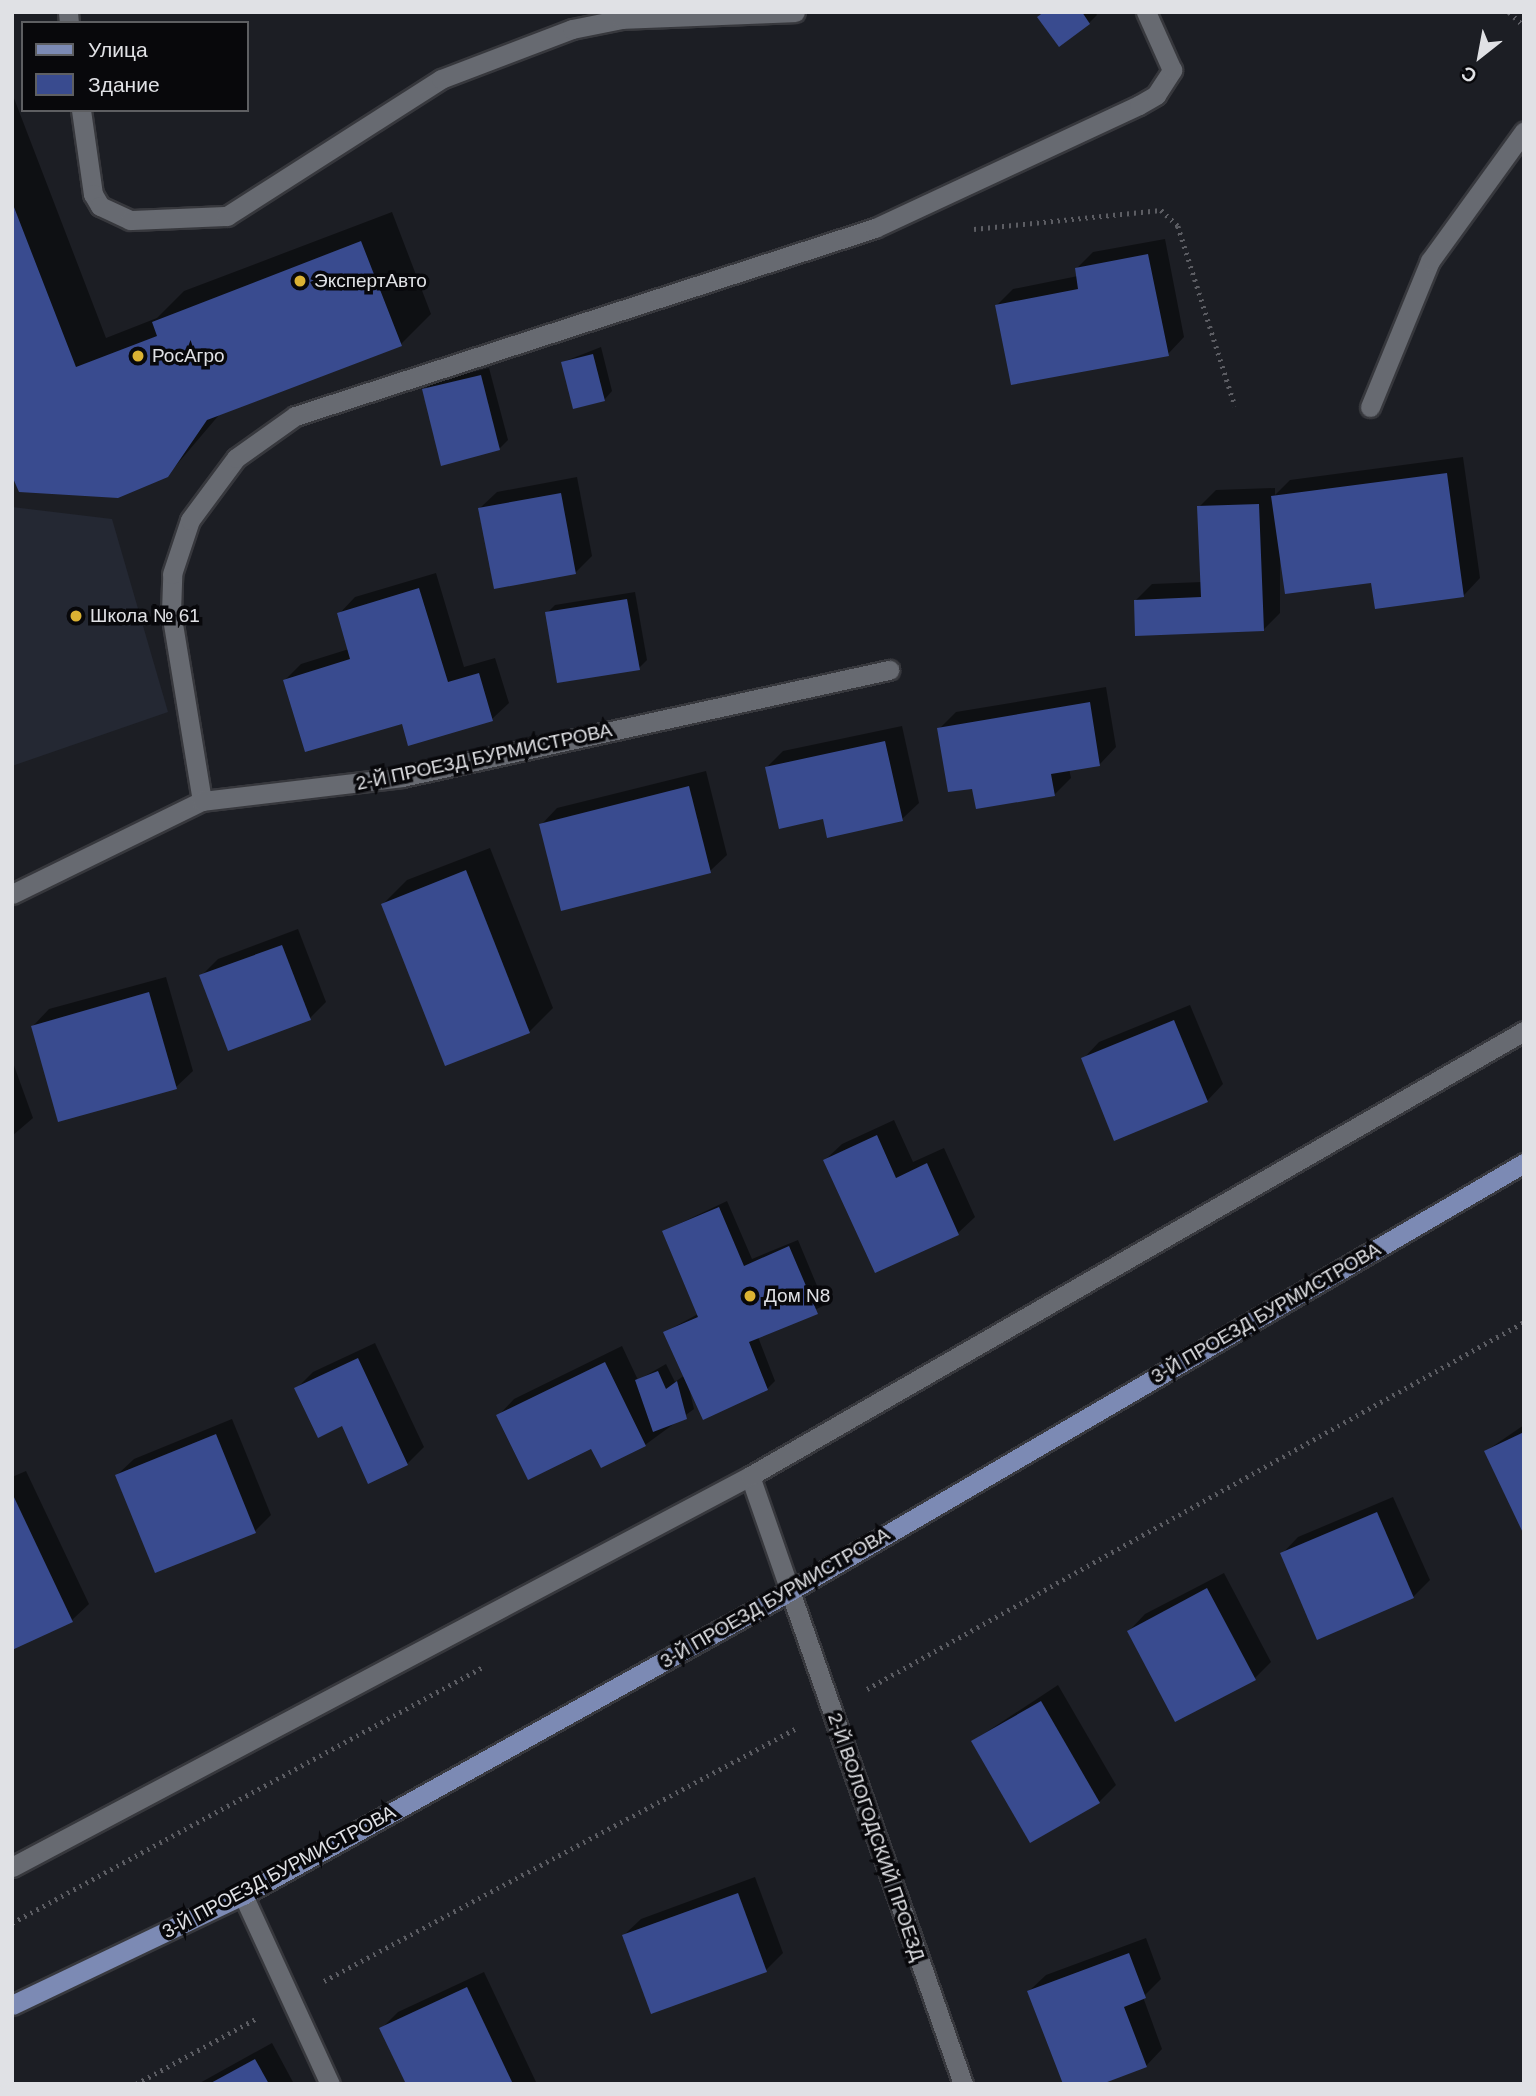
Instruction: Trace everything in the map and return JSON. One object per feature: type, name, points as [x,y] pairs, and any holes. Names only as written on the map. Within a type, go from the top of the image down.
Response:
[{"type":"main road","name":"3-Й ПРОЕЗД БУРМИСТРОВА","points":[[12,2005],[243,1895],[790,1591],[1524,1163]]},
{"type":"street","points":[[81,112],[93,194],[100,206],[130,220],[227,216],[462,69],[596,23],[676,15],[795,12]]},
{"type":"street","points":[[202,801],[171,612],[172,574],[190,520],[236,458],[295,416],[875,228],[1139,105],[1156,95],[1172,70],[1146,12]]},
{"type":"street","points":[[1370,407],[1430,261],[1524,131]]},
{"type":"street","name":"2-Й ПРОЕЗД БУРМИСТРОВА","points":[[12,894],[202,801],[402,777],[889,670]]},
{"type":"street","points":[[12,1867],[750,1476],[1524,1031]]},
{"type":"street","name":"2-Й ВОЛОГОДСКИЙ ПРОЕЗД","points":[[750,1476],[963,2084]]},
{"type":"street","points":[[243,1895],[330,2084]]},
{"type":"path","points":[[1509,12],[1524,26]]},
{"type":"path","points":[[969,229],[1161,210],[1178,226],[1235,406]]},
{"type":"shaded area","name":"Школа № 61","points":[[12,507],[112,519],[168,712],[12,766]]},
{"type":"building","points":[[1044,12],[1082,12],[1090,24],[1059,47],[1037,17]]},
{"type":"building","points":[[12,202],[76,367],[157,336],[152,322],[361,241],[402,346],[207,420],[168,477],[118,498],[19,492],[12,476]]},
{"type":"building","points":[[1148,254],[1169,356],[1011,385],[995,305],[1078,289],[1075,268]]},
{"type":"building","points":[[593,354],[605,401],[573,409],[561,362]]},
{"type":"building","points":[[481,375],[500,450],[441,466],[422,389]]},
{"type":"building","points":[[1447,473],[1464,597],[1375,609],[1371,583],[1285,594],[1271,496]]},
{"type":"building","points":[[561,493],[576,574],[494,589],[478,508]]},
{"type":"building","points":[[1259,504],[1264,631],[1135,636],[1134,600],[1201,597],[1197,506]]},
{"type":"building","points":[[419,588],[448,682],[479,673],[493,721],[408,746],[402,724],[305,752],[283,680],[350,659],[337,613]]},
{"type":"building","points":[[627,599],[640,670],[557,683],[545,612]]},
{"type":"building","points":[[1090,702],[1100,766],[1051,774],[1055,796],[976,809],[972,789],[948,792],[937,728]]},
{"type":"building","points":[[885,741],[903,821],[827,838],[823,819],[779,829],[765,767]]},
{"type":"building","points":[[689,786],[711,873],[561,911],[539,824]]},
{"type":"building","points":[[466,870],[530,1033],[445,1066],[381,904]]},
{"type":"building","points":[[282,945],[311,1020],[228,1051],[199,975]]},
{"type":"building","points":[[149,992],[177,1089],[58,1122],[31,1026]]},
{"type":"building","points":[[1174,1020],[1208,1102],[1114,1141],[1081,1058]]},
{"type":"building","points":[[877,1135],[896,1178],[927,1163],[959,1235],[875,1273],[823,1160]]},
{"type":"building","name":"Дом N8","points":[[719,1207],[744,1266],[789,1246],[818,1314],[749,1342],[768,1390],[703,1420],[663,1332],[698,1317],[662,1231]]},
{"type":"building","points":[[358,1358],[408,1465],[368,1484],[342,1426],[318,1438],[294,1388]]},
{"type":"building","points":[[605,1362],[646,1446],[601,1468],[591,1449],[528,1480],[496,1415]]},
{"type":"building","points":[[658,1371],[666,1389],[677,1381],[687,1419],[653,1432],[635,1380]]},
{"type":"building","points":[[1524,1432],[1524,1535],[1484,1451]]},
{"type":"building","points":[[216,1434],[256,1533],[155,1573],[115,1475]]},
{"type":"building","points":[[12,1493],[73,1622],[12,1650]]},
{"type":"building","points":[[1377,1512],[1414,1598],[1317,1640],[1280,1553]]},
{"type":"building","points":[[1207,1588],[1256,1680],[1175,1722],[1127,1631]]},
{"type":"building","points":[[1041,1701],[1100,1803],[1030,1843],[971,1741]]},
{"type":"building","points":[[738,1893],[767,1972],[651,2014],[622,1935]]},
{"type":"building","points":[[1129,1953],[1146,1998],[1124,2007],[1147,2067],[1102,2084],[1063,2084],[1027,1991]]},
{"type":"building","points":[[467,1987],[513,2084],[406,2084],[379,2028]]},
{"type":"building","points":[[255,2059],[269,2084],[209,2084]]},
{"type":"place","name":"ЭкспертАвто","points":[[300,281]]},
{"type":"place","name":"РосАгро","points":[[138,356]]},
{"type":"place","name":"Школа № 61","points":[[76,616]]},
{"type":"place","name":"Дом N8","points":[[750,1296]]}]
